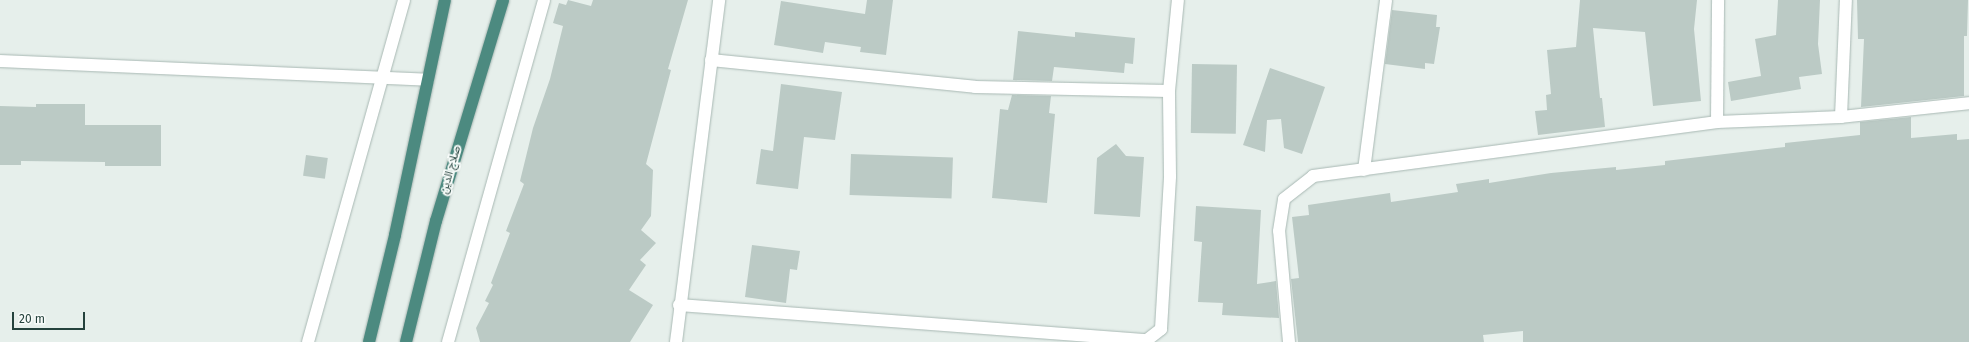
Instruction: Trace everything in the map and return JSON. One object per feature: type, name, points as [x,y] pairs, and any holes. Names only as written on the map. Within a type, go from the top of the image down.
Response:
[{"type":"highway","points":[[369,342],[445,0]]},
{"type":"highway","name":"صلاح الدين","points":[[406,342],[436,221],[503,0]]},
{"type":"street","points":[[308,342],[380,78],[404,0]]},
{"type":"street","points":[[448,342],[544,0]]},
{"type":"street","points":[[676,342],[679,305],[719,0]]},
{"type":"street","points":[[679,305],[1115,340],[1147,340],[1162,329],[1170,176],[1169,91],[1178,0]]},
{"type":"street","points":[[1364,170],[1386,0]]},
{"type":"street","points":[[1717,122],[1718,0]]},
{"type":"street","points":[[1841,117],[1846,0]]},
{"type":"street","points":[[711,60],[975,87],[1169,91]]},
{"type":"street","points":[[0,61],[428,80]]},
{"type":"street","points":[[1289,342],[1279,231],[1284,199],[1313,176],[1717,122],[1841,117],[1969,103]]},
{"type":"building","points":[[568,0],[591,6],[593,0],[688,0],[668,69],[671,70],[646,164],[653,170],[651,216],[641,230],[656,243],[640,260],[646,265],[629,290],[653,305],[630,342],[480,342],[476,328],[489,303],[485,301],[493,285],[491,283],[510,233],[506,231],[524,184],[520,181],[533,128],[550,79],[563,26],[553,23],[559,3],[566,5]]},
{"type":"building","points":[[867,0],[893,0],[886,55],[860,52],[861,47],[825,42],[823,53],[774,45],[781,1],[865,14]]},
{"type":"building","points":[[1580,0],[1697,0],[1694,29],[1701,101],[1653,106],[1645,32],[1593,28],[1600,98],[1602,98],[1605,127],[1538,135],[1535,111],[1547,110],[1546,95],[1551,94],[1547,50],[1576,47]]},
{"type":"building","points":[[1778,0],[1820,0],[1818,44],[1822,74],[1799,77],[1801,89],[1731,101],[1728,82],[1761,76],[1755,39],[1776,35]]},
{"type":"building","points":[[1857,0],[1968,0],[1967,36],[1964,36],[1964,96],[1861,107],[1864,39],[1858,39]]},
{"type":"building","points":[[1392,10],[1437,15],[1436,27],[1440,27],[1434,64],[1425,63],[1425,69],[1385,64]]},
{"type":"building","points":[[1018,31],[1075,37],[1075,32],[1135,38],[1133,64],[1125,63],[1124,73],[1054,67],[1052,81],[1013,80]]},
{"type":"building","points":[[1192,64],[1237,65],[1236,134],[1191,133]]},
{"type":"building","points":[[1270,68],[1325,87],[1302,154],[1284,148],[1281,119],[1267,120],[1265,152],[1243,145]]},
{"type":"building","points":[[781,84],[842,92],[835,140],[804,137],[798,189],[756,184],[761,149],[773,151]]},
{"type":"building","points":[[1012,95],[1051,96],[1049,113],[1055,114],[1047,203],[992,198],[1000,109],[1008,110]]},
{"type":"building","points":[[36,104],[85,104],[85,125],[161,125],[161,166],[105,166],[105,162],[21,161],[21,165],[0,165],[0,106],[36,107]]},
{"type":"building","points":[[1911,117],[1911,138],[1957,134],[1957,140],[1969,139],[1969,342],[1523,342],[1523,331],[1483,335],[1484,342],[1298,342],[1291,279],[1299,278],[1292,217],[1309,215],[1308,205],[1390,193],[1391,202],[1458,192],[1456,184],[1489,179],[1489,183],[1551,173],[1616,167],[1616,170],[1665,165],[1665,161],[1785,147],[1785,143],[1860,135],[1860,122]]},
{"type":"building","points":[[1116,144],[1126,156],[1144,157],[1140,217],[1094,214],[1097,158]]},
{"type":"building","points":[[851,154],[953,158],[952,199],[850,195]]},
{"type":"building","points":[[306,155],[328,158],[325,179],[303,176]]},
{"type":"building","points":[[1196,206],[1261,210],[1257,284],[1276,281],[1279,318],[1222,315],[1223,303],[1198,302],[1202,242],[1194,241]]},
{"type":"building","points":[[752,245],[800,251],[797,270],[790,269],[786,303],[745,297]]}]
